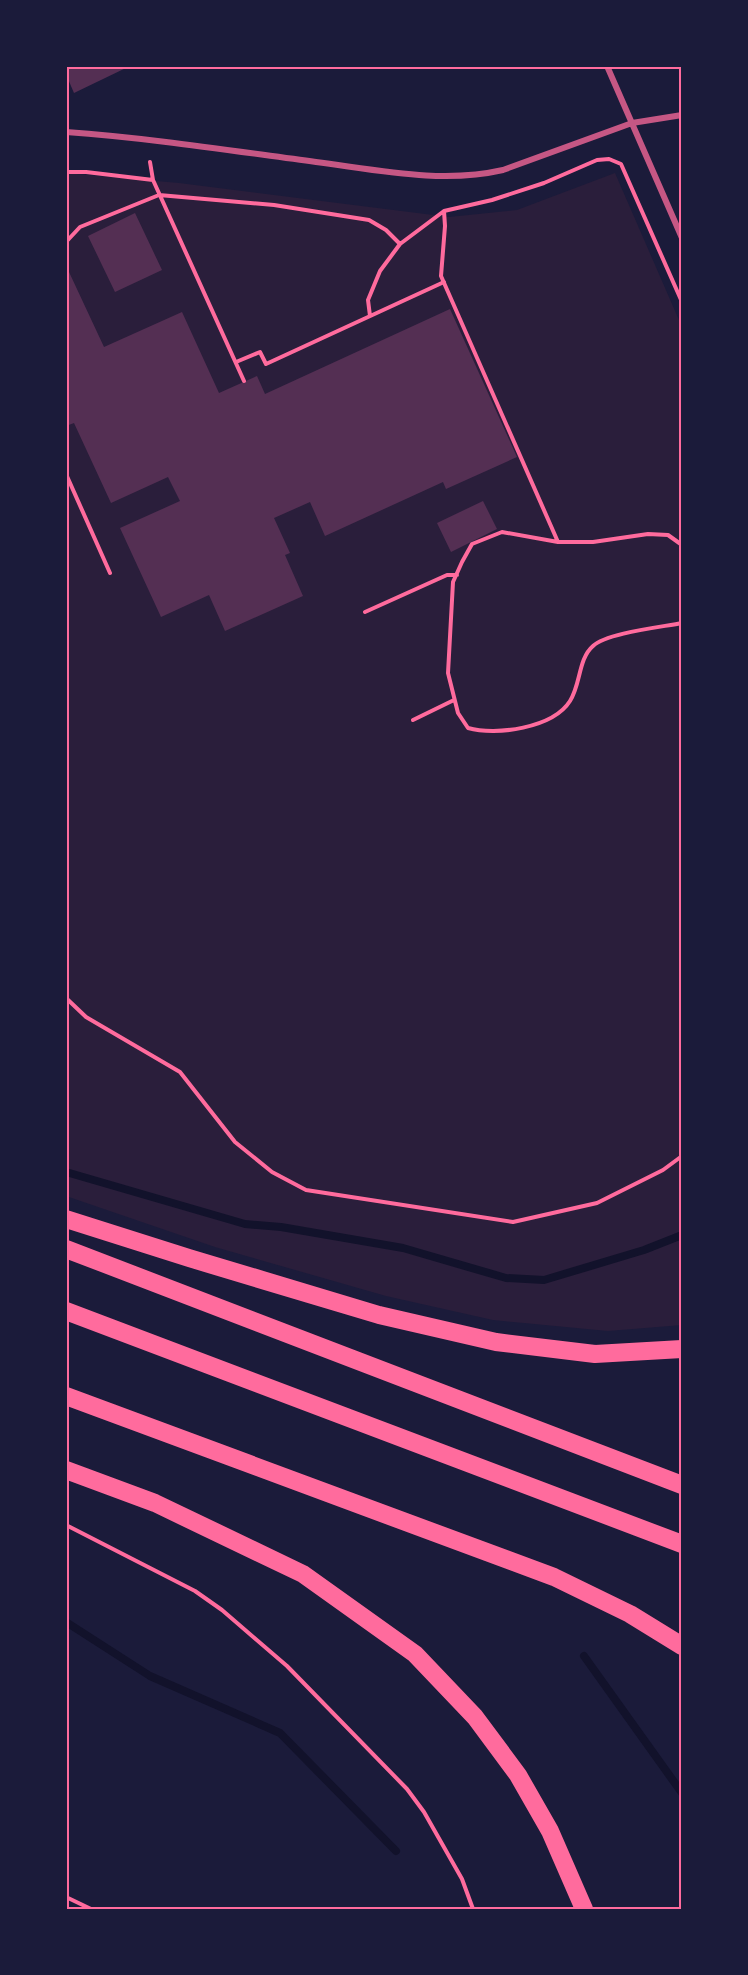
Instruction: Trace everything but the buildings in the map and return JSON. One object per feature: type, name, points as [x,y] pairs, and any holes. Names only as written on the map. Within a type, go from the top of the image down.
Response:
[{"type":"highway","points":[[66,1219],[379,1315],[496,1342],[595,1354],[682,1349]]},
{"type":"highway","points":[[66,1249],[682,1485]]},
{"type":"highway","points":[[66,1311],[682,1544]]},
{"type":"highway","points":[[66,1396],[554,1577],[630,1614],[682,1646]]},
{"type":"highway","points":[[66,1470],[155,1503],[303,1574],[415,1654],[475,1717],[518,1775],[550,1831],[584,1909]]},
{"type":"street","points":[[607,66],[682,238]]},
{"type":"street","points":[[66,132],[186,145],[413,175],[461,176],[481,175],[503,170],[632,123],[682,115]]},
{"type":"path","points":[[370,316],[368,300],[380,271],[400,244],[444,211],[492,200],[544,183],[597,160],[609,159],[621,164],[682,302]]},
{"type":"path","points":[[150,162],[153,180],[159,195],[244,381]]},
{"type":"path","points":[[66,172],[86,172],[153,180]]},
{"type":"path","points":[[66,242],[80,227],[159,195],[274,205],[369,220],[386,230],[400,244]]},
{"type":"path","points":[[444,211],[441,276],[558,542]]},
{"type":"path","points":[[236,362],[260,352],[266,364],[444,282]]},
{"type":"path","points":[[66,474],[110,573]]},
{"type":"path","points":[[682,545],[668,536],[648,534],[593,542],[558,542],[502,531],[472,544],[453,582],[448,673],[458,713],[468,728],[483,732],[533,725],[557,714],[570,700],[586,653],[594,644],[611,637],[682,623]]},
{"type":"path","points":[[365,612],[447,575],[456,575]]},
{"type":"path","points":[[413,720],[454,700]]},
{"type":"path","points":[[66,998],[86,1017],[180,1072],[235,1142],[272,1172],[306,1190],[513,1222],[597,1203],[663,1170],[682,1156]]},
{"type":"path","points":[[66,1525],[195,1591],[222,1610],[287,1666],[407,1789],[424,1812],[462,1879],[473,1909]]},
{"type":"path","points":[[66,1897],[91,1909]]},
{"type":"shaded area","points":[[66,173],[179,183],[449,217],[517,210],[615,173],[682,327],[682,1325],[608,1331],[493,1320],[386,1296],[215,1247],[66,1196]]},
{"type":"waterway","points":[[66,1172],[245,1224],[281,1227],[403,1248],[506,1278],[544,1280],[644,1250],[682,1235]]},
{"type":"waterway","points":[[66,1622],[150,1676],[280,1733],[396,1851]]},
{"type":"waterway","points":[[584,1656],[682,1793]]}]
